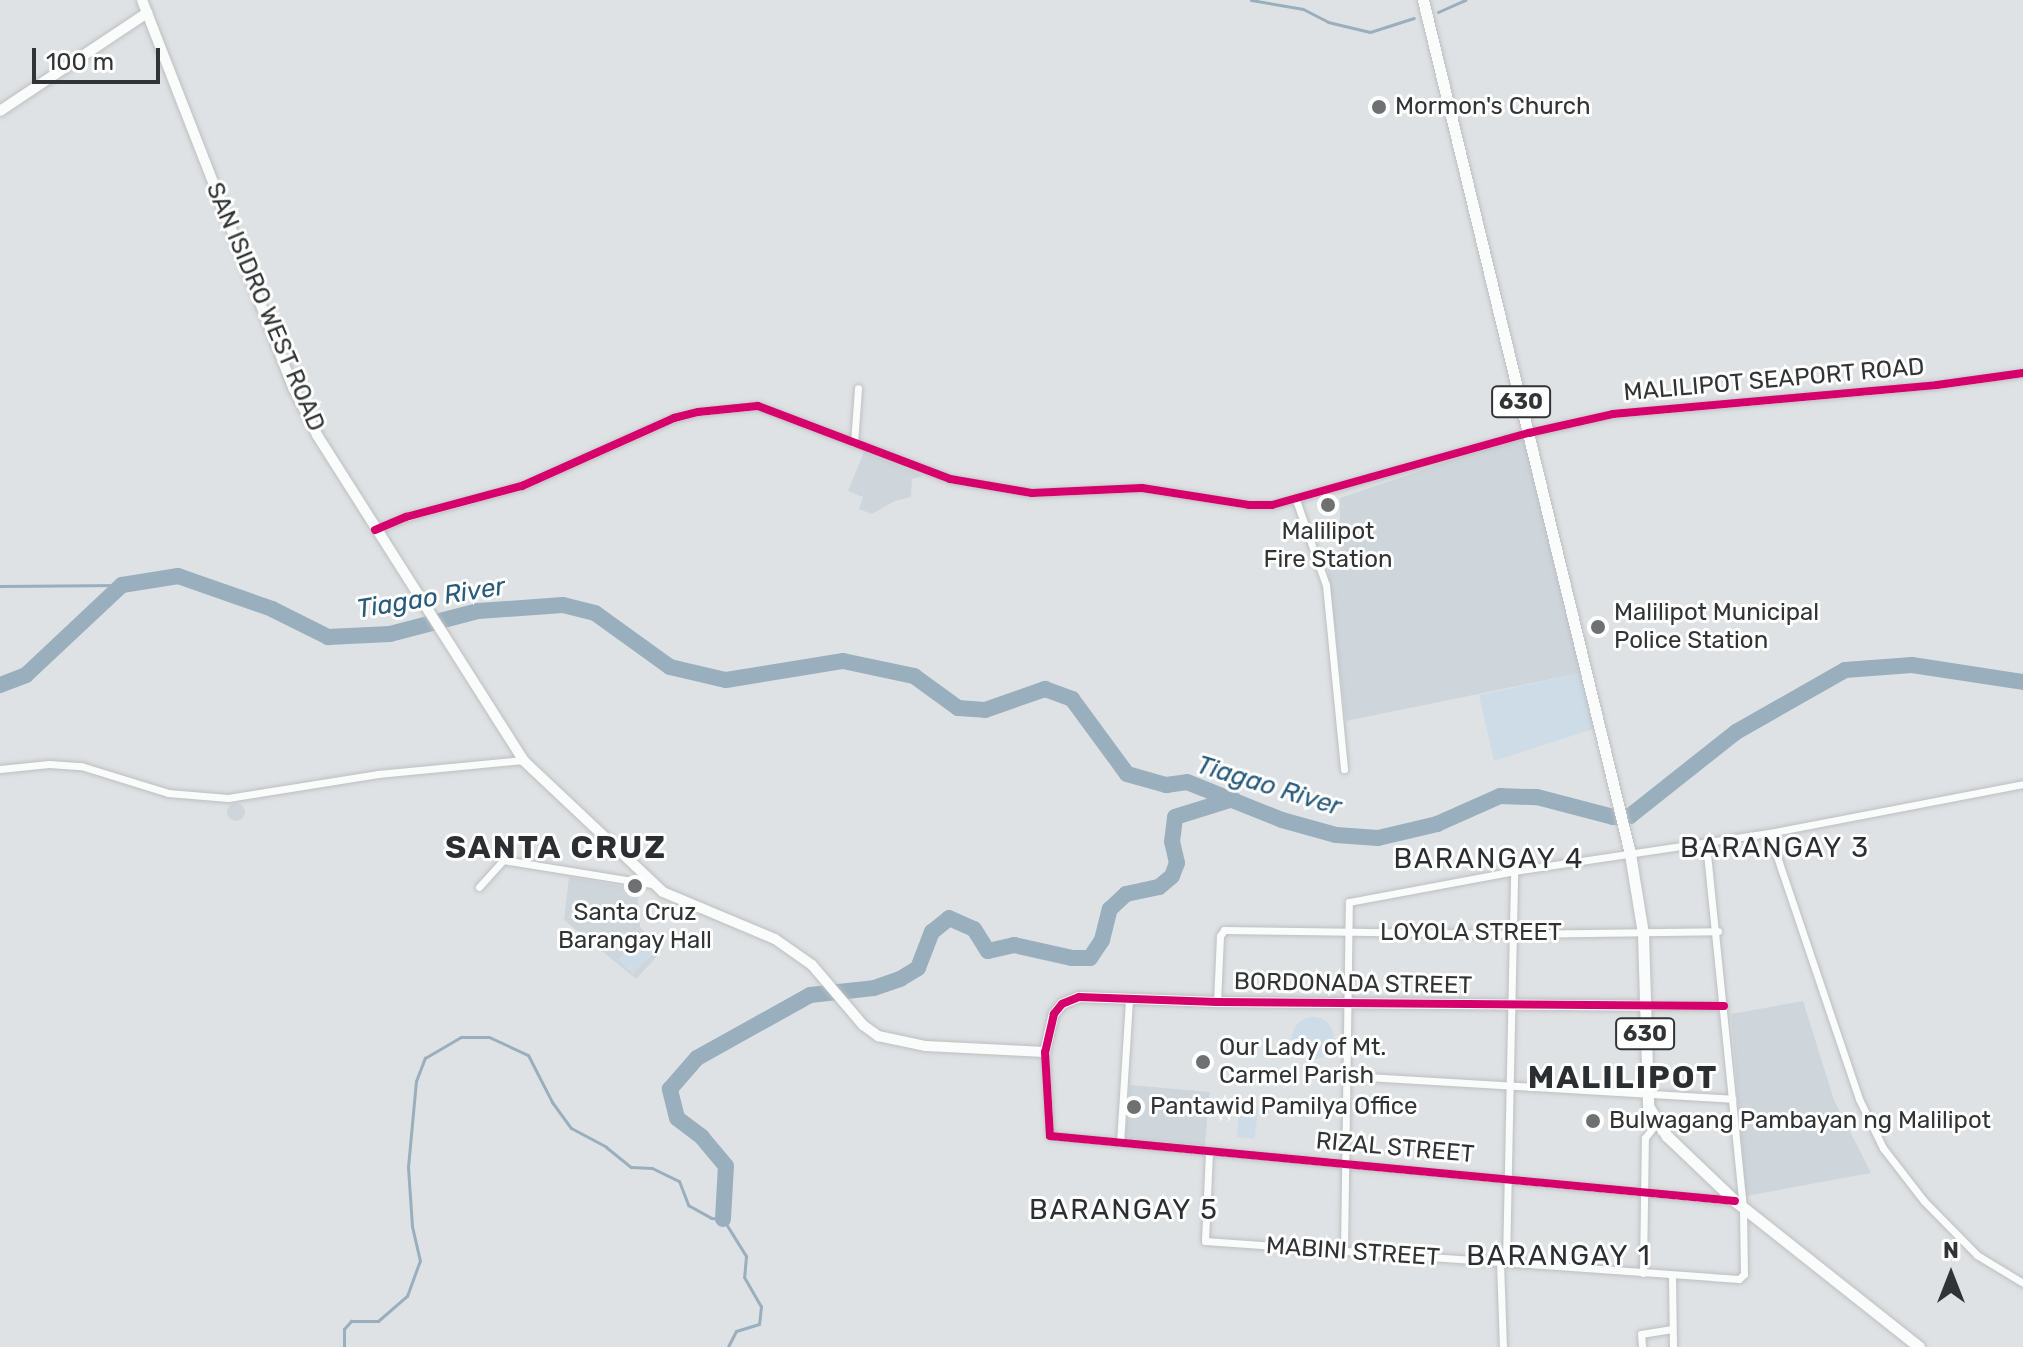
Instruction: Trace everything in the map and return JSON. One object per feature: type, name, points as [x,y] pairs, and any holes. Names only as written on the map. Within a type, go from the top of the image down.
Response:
[{"type":"main road","name":"630","points":[[1423,0],[1630,854],[1643,933],[1646,1095],[1657,1122],[1739,1204],[1919,1347]]},
{"type":"street","name":"SAN ISIDRO WEST ROAD","points":[[142,0],[294,389],[317,435],[523,760],[652,884],[686,904],[775,939],[812,965],[839,998],[878,1036],[899,1042],[1045,1052]]},
{"type":"street","points":[[0,111],[147,13]]},
{"type":"street","name":"MALILIPOT SEAPORT ROAD","points":[[375,530],[406,517],[522,486],[650,427],[698,412],[770,408],[930,473],[1032,493],[1123,487],[1161,489],[1249,505],[1296,500],[1529,433],[1613,414],[1924,386],[2023,373]]},
{"type":"street","points":[[854,443],[858,388]]},
{"type":"street","points":[[1296,500],[1326,585],[1344,769]]},
{"type":"street","points":[[0,769],[49,764],[81,766],[168,793],[228,798],[378,774],[473,768],[523,760]]},
{"type":"street","points":[[1344,1251],[1349,1076],[1349,902],[1514,871],[1769,833],[2023,784]]},
{"type":"street","points":[[1769,833],[1859,1099],[1883,1148],[1924,1201],[1977,1255],[2023,1283]]},
{"type":"street","points":[[1706,842],[1718,931],[1739,1204]]},
{"type":"street","points":[[479,887],[503,860],[652,884]]},
{"type":"street","points":[[1503,1347],[1503,1262],[1512,1088],[1514,871]]},
{"type":"street","name":"LOYOLA STREET","points":[[1217,1002],[1220,936],[1224,930],[1514,934],[1718,931]]},
{"type":"street","name":"BORDONADA STREET","points":[[1045,1052],[1049,1028],[1062,1004],[1079,997],[1217,1002],[1645,1006]]},
{"type":"street","points":[[1120,1143],[1129,998]]},
{"type":"street","points":[[1645,1006],[1724,1006]]},
{"type":"street","name":"RIZAL STREET","points":[[1045,1052],[1050,1136],[1644,1192],[1739,1204]]},
{"type":"street","points":[[1349,1076],[1732,1099]]},
{"type":"street","points":[[1643,1273],[1645,1138],[1657,1122]]},
{"type":"street","name":"MABINI STREET","points":[[1209,1152],[1205,1241],[1739,1279],[1744,1274],[1739,1204]]},
{"type":"street","points":[[1672,1275],[1673,1347]]},
{"type":"street","points":[[1642,1347],[1641,1334],[1671,1329]]},
{"type":"shaded area","points":[[1524,436],[1581,673],[1346,721],[1327,560],[1340,549],[1340,498]]},
{"type":"shaded area","points":[[864,452],[923,476],[912,479],[911,497],[895,501],[872,514],[859,509],[863,497],[848,491]]},
{"type":"shaded area","points":[[1582,673],[1596,728],[1494,761],[1479,695]]},
{"type":"shaded area","points":[[232,803],[240,803],[245,812],[243,819],[232,821],[227,816],[227,808]]},
{"type":"shaded area","points":[[569,877],[637,889],[640,927],[663,950],[636,979],[564,920]]},
{"type":"shaded area","points":[[643,935],[657,949],[632,974],[618,960]]},
{"type":"shaded area","points":[[1803,1001],[1834,1100],[1871,1173],[1746,1196],[1731,1014]]},
{"type":"shaded area","points":[[1313,1017],[1328,1023],[1334,1038],[1328,1053],[1313,1059],[1298,1053],[1292,1038],[1298,1023]]},
{"type":"shaded area","points":[[1130,1085],[1210,1092],[1205,1146],[1125,1139]]},
{"type":"shaded area","points":[[1240,1107],[1258,1109],[1255,1139],[1237,1137]]},
{"type":"waterway","points":[[1251,0],[1303,9],[1328,22],[1370,32],[1414,18]]},
{"type":"waterway","points":[[1438,12],[1465,0]]},
{"type":"waterway","name":"Tiagao River","points":[[0,685],[26,675],[122,585],[178,576],[272,609],[328,637],[390,634],[478,611],[563,605],[595,613],[670,667],[726,680],[843,661],[914,676],[958,708],[985,710],[1045,689],[1072,699],[1127,774],[1166,785],[1187,782],[1282,820],[1336,835],[1378,838],[1437,824],[1500,796],[1537,797],[1613,817],[1630,816],[1736,732],[1845,670],[1912,665],[2023,682]]},
{"type":"waterway","points":[[0,586],[122,585]]},
{"type":"waterway","points":[[723,1219],[726,1166],[702,1137],[677,1118],[670,1089],[697,1058],[810,995],[874,988],[900,979],[918,968],[932,932],[949,918],[974,929],[988,951],[1014,945],[1072,958],[1090,958],[1102,940],[1110,909],[1126,894],[1159,887],[1172,876],[1177,863],[1172,842],[1175,817],[1233,799]]},
{"type":"waterway","points":[[344,1347],[344,1329],[351,1321],[378,1321],[407,1296],[420,1261],[412,1226],[408,1167],[416,1081],[425,1058],[461,1037],[489,1037],[528,1055],[552,1102],[571,1128],[606,1147],[631,1167],[652,1168],[679,1181],[688,1205],[711,1218],[723,1219],[746,1256],[744,1277],[761,1306],[759,1324],[736,1331],[728,1347]]},
{"type":"cycle path","points":[[375,530],[406,517],[522,486],[674,418],[698,412],[758,406],[950,479],[1032,493],[1142,488],[1249,505],[1272,505],[1529,433],[1613,414],[1937,385],[2023,373]]},
{"type":"cycle path","points":[[1724,1006],[1217,1002],[1079,997],[1062,1004],[1054,1014],[1045,1052],[1050,1136],[1735,1201]]},
{"type":"place","name":"Mormon's Church","points":[[1379,107]]},
{"type":"place","name":"Malilipot Fire Station","points":[[1328,505]]},
{"type":"place","name":"Malilipot Municipal Police Station","points":[[1598,627]]},
{"type":"place","name":"Santa Cruz Barangay Hall","points":[[635,886]]},
{"type":"place","name":"Our Lady of Mt. Carmel Parish","points":[[1203,1062]]},
{"type":"place","name":"Pantawid Pamilya Office","points":[[1134,1107]]},
{"type":"place","name":"Bulwagang Pambayan ng Malilipot","points":[[1593,1121]]},
{"type":"district","name":"SANTA CRUZ","points":[[556,847]]},
{"type":"district","name":"BARANGAY 3","points":[[1775,848]]},
{"type":"district","name":"BARANGAY 4","points":[[1489,859]]},
{"type":"district","name":"MALILIPOT","points":[[1623,1077]]},
{"type":"district","name":"BARANGAY 5","points":[[1124,1210]]},
{"type":"district","name":"BARANGAY 1","points":[[1559,1256]]}]
